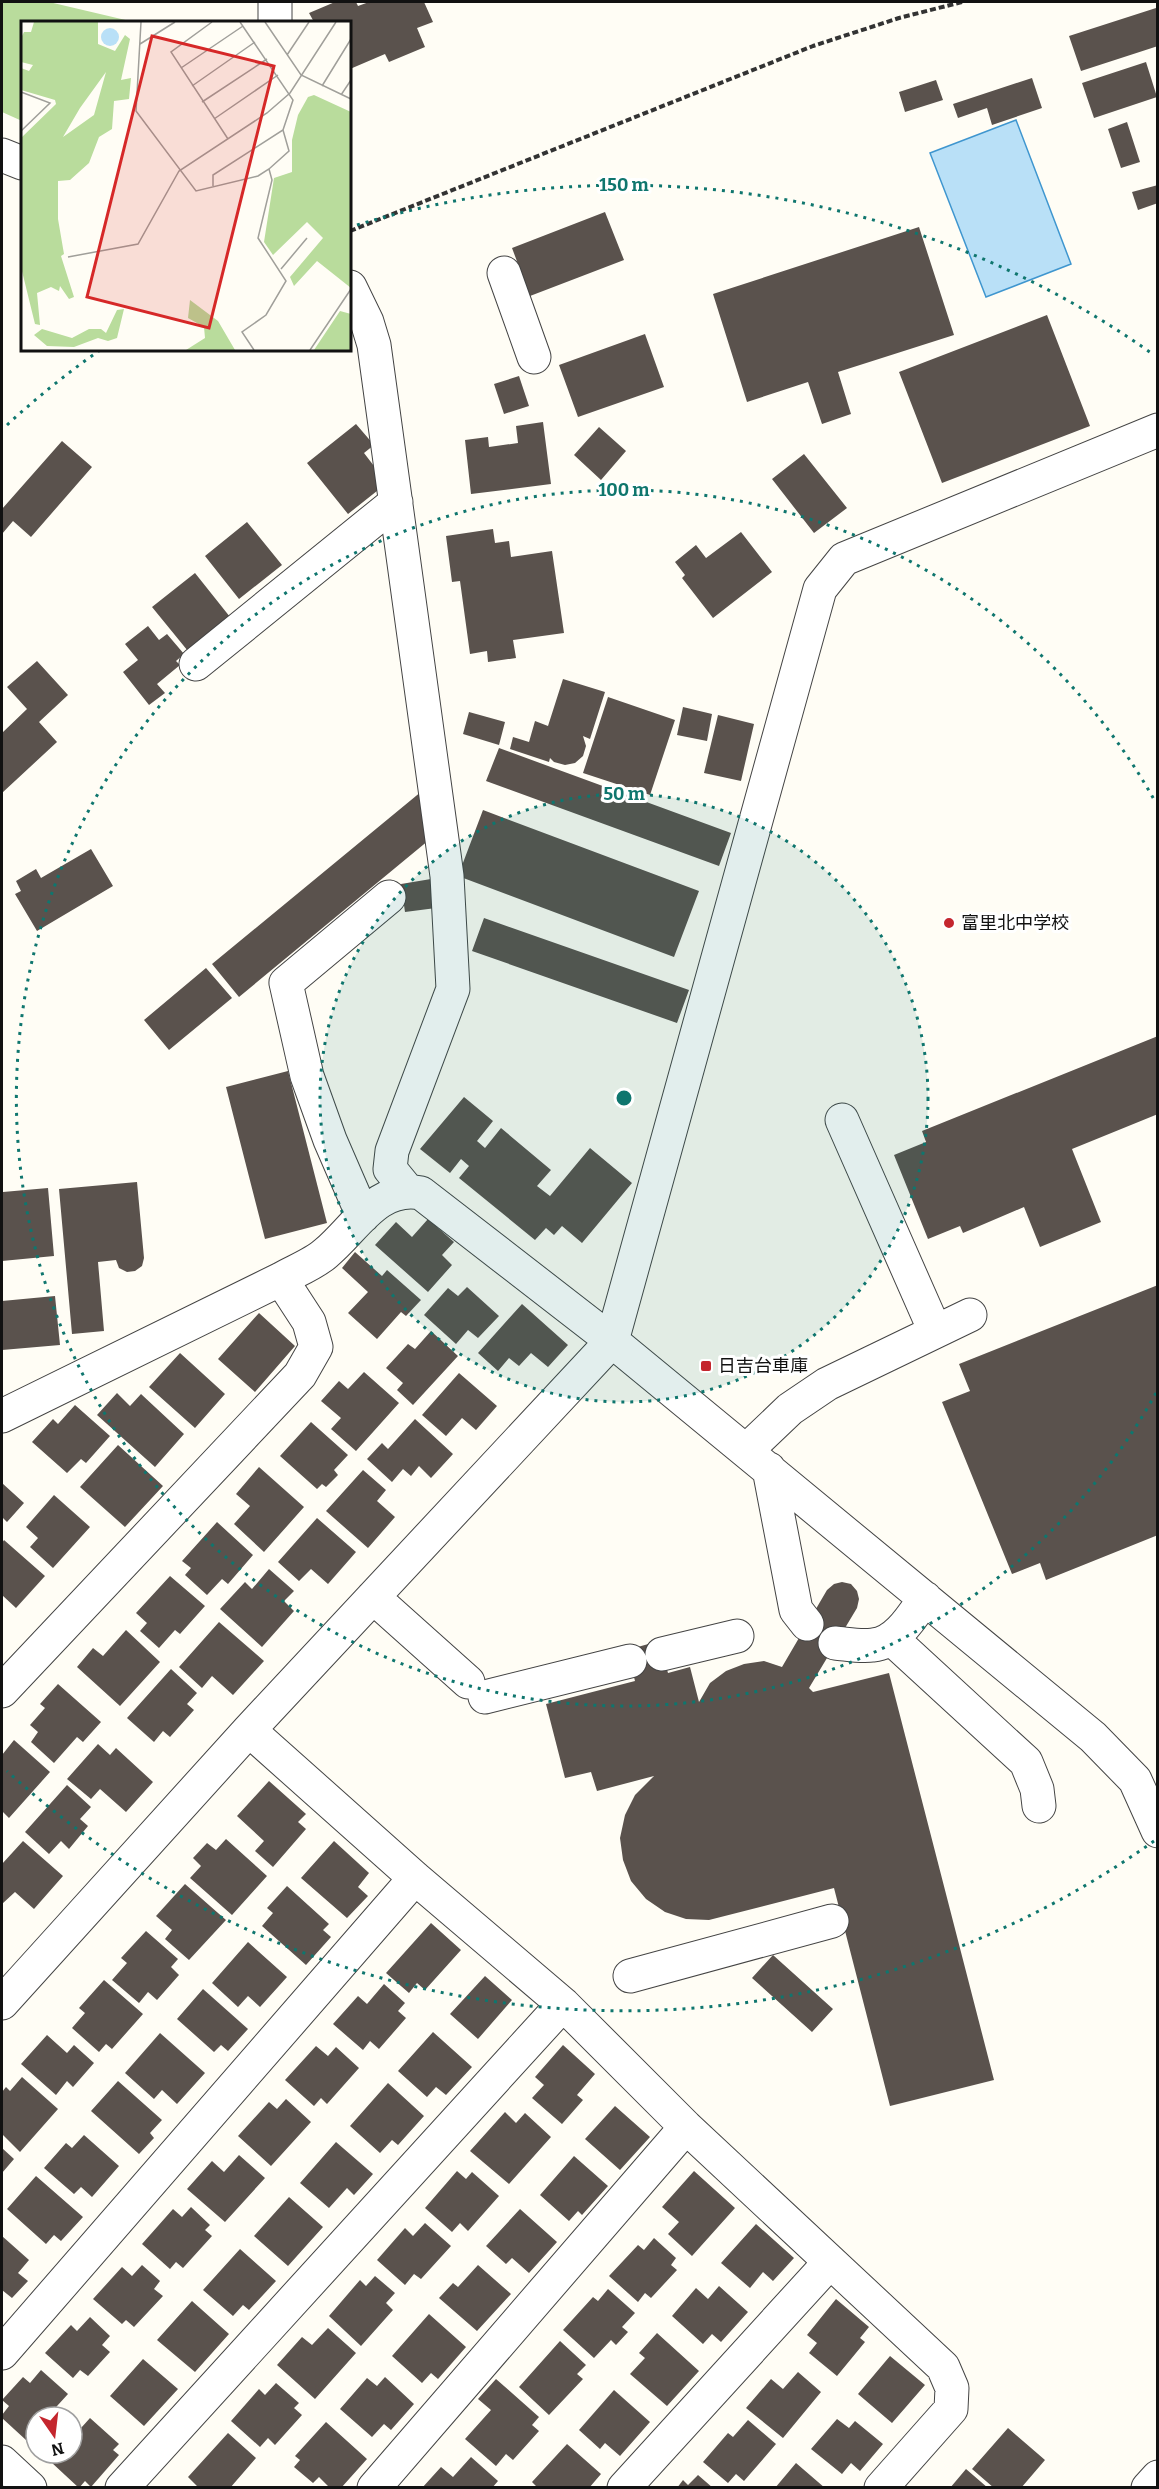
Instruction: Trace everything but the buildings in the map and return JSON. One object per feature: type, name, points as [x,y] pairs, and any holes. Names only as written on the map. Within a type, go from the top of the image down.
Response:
[{"type":"street","points":[[275,2],[275,21]]},
{"type":"street","points":[[2,155],[21,163]]},
{"type":"street","points":[[504,273],[534,357]]},
{"type":"street","points":[[351,289],[367,322],[374,345],[447,876],[453,989],[392,1152],[390,1169],[408,1191]]},
{"type":"street","points":[[2,2003],[249,1731],[612,1341],[820,589],[844,559],[1158,430]]},
{"type":"street","points":[[844,559],[1158,437]]},
{"type":"street","points":[[196,664],[396,502]]},
{"type":"street","points":[[363,1216],[330,1140],[307,1076],[286,983],[389,897]]},
{"type":"street","points":[[842,1120],[935,1331]]},
{"type":"street","points":[[2,1416],[281,1279],[325,1254],[377,1201],[408,1191],[421,1193],[612,1341],[1093,1737],[1135,1780],[1158,1832]]},
{"type":"street","points":[[2,1690],[300,1375],[316,1347],[309,1322],[281,1279]]},
{"type":"street","points":[[807,1624],[796,1610],[758,1460],[790,1409],[827,1384],[970,1315]]},
{"type":"street","points":[[373,1598],[477,1689],[630,1661]]},
{"type":"street","points":[[835,1643],[875,1646],[891,1638],[907,1623],[925,1598]]},
{"type":"street","points":[[663,1654],[737,1636]]},
{"type":"street","points":[[891,1638],[1026,1762],[1037,1789],[1039,1806]]},
{"type":"street","points":[[249,1731],[415,1878],[563,2004],[686,2127],[943,2367],[952,2388],[951,2409],[881,2487]]},
{"type":"street","points":[[2,2354],[415,1878]]},
{"type":"street","points":[[630,1976],[832,1921]]},
{"type":"street","points":[[122,2487],[563,2004]]},
{"type":"street","points":[[374,2487],[686,2127]]},
{"type":"street","points":[[624,2487],[830,2262]]},
{"type":"street","points":[[2,2462],[30,2487]]},
{"type":"street","points":[[1148,2487],[1158,2477]]},
{"type":"path","points":[[351,231],[813,46],[899,18],[962,2]]},
{"type":"green space","points":[[2,2],[49,2],[130,21],[21,21],[21,121],[2,112]]},
{"type":"water","points":[[1016,120],[1071,264],[986,297],[930,153]]},
{"type":"place","name":"富里北中学校","points":[[949,923]]},
{"type":"place","name":"日吉台車庫","points":[[706,1366]]}]
